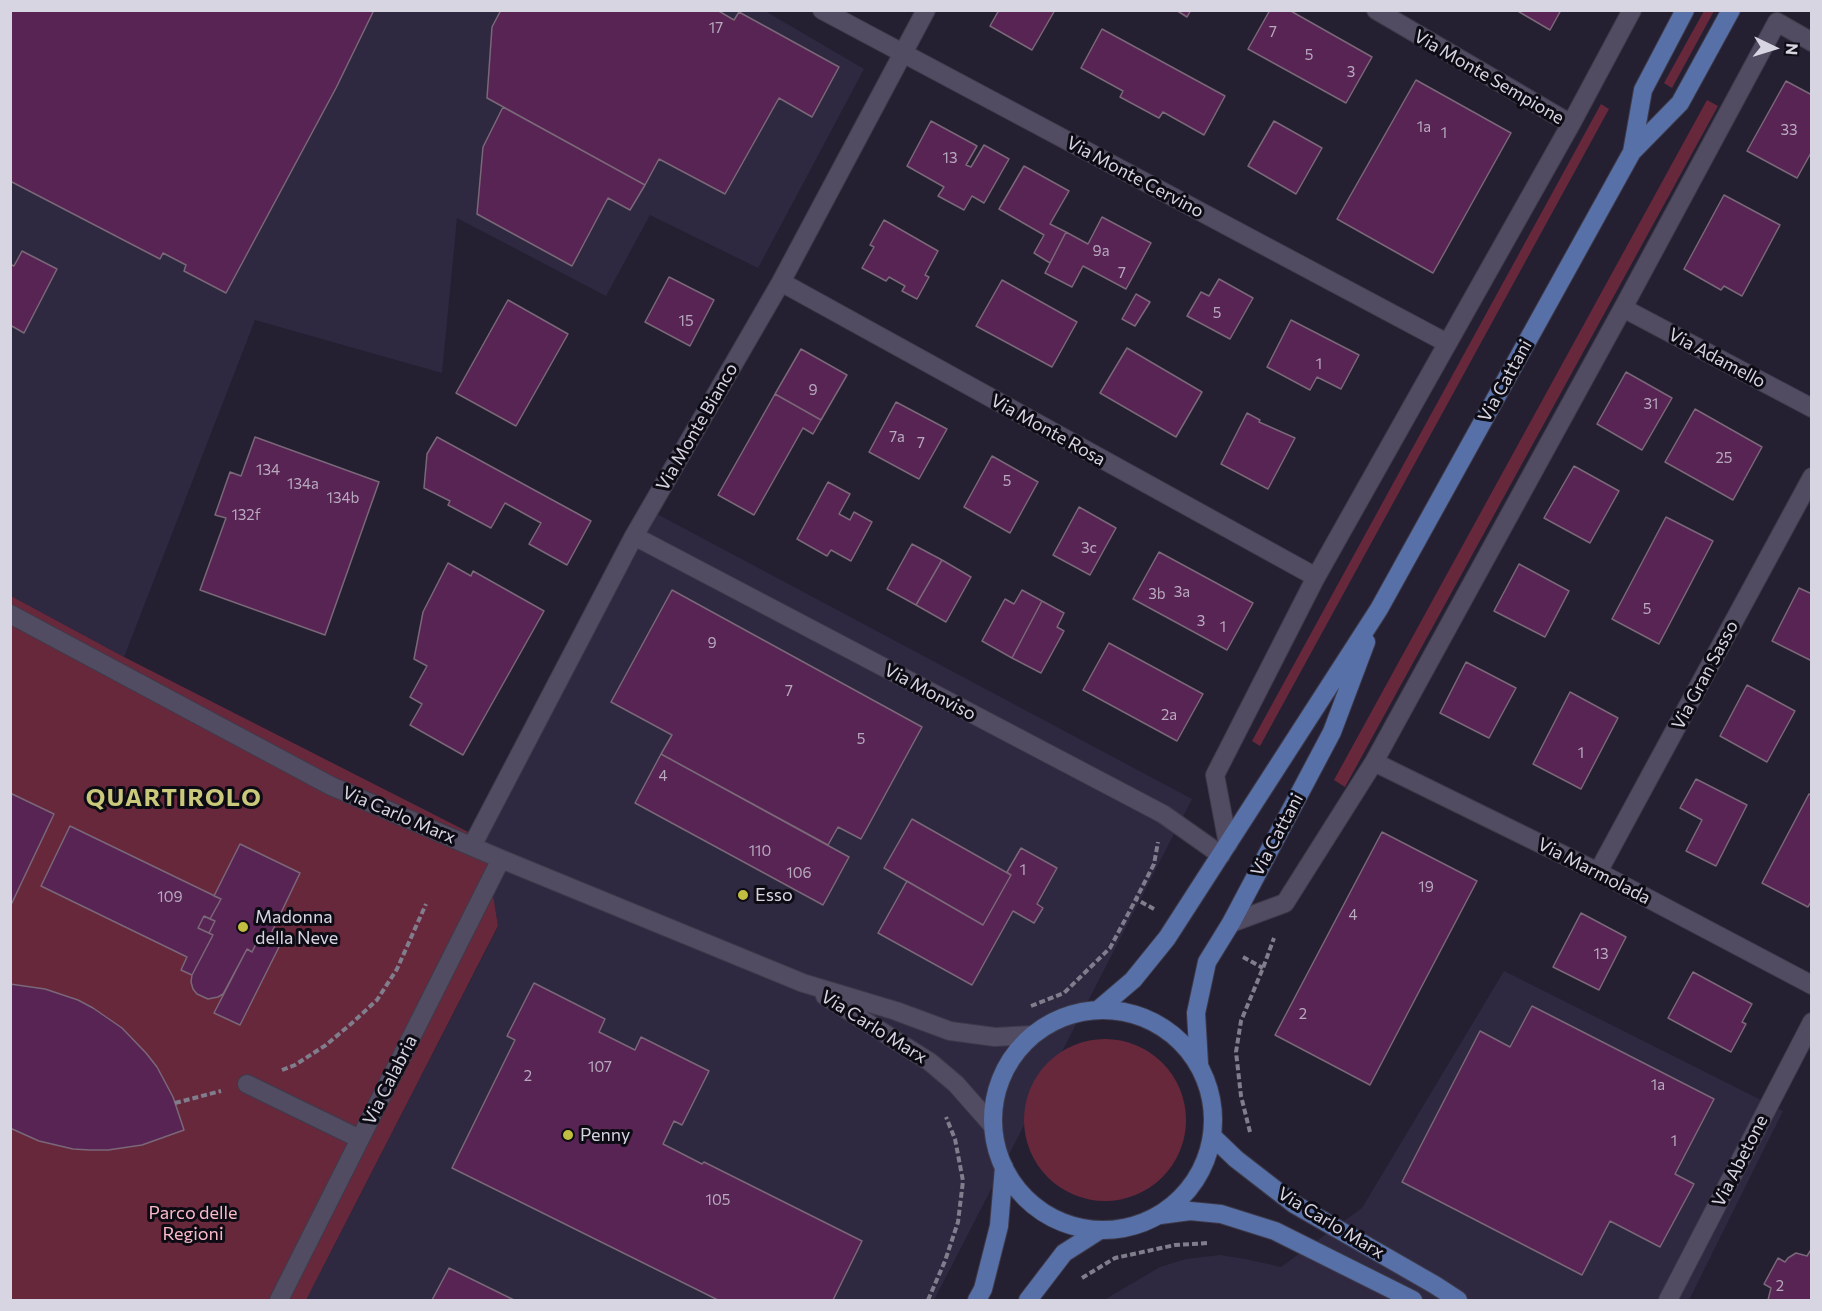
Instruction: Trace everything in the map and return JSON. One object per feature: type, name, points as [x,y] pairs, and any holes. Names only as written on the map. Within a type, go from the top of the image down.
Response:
[{"type":"main road","name":"Via Cattani","points":[[1632,152],[1643,90],[1685,10]]},
{"type":"main road","name":"Via Cattani","points":[[1099,1009],[1133,980],[1167,938],[1379,609],[1632,152],[1680,103],[1731,10]]},
{"type":"main road","name":"Via Cattani","points":[[1199,1065],[1196,1013],[1207,963],[1231,923],[1332,732],[1379,609]]},
{"type":"main road","name":"Via Carlo Marx","points":[[1099,1009],[1123,1011],[1145,1018],[1167,1029],[1185,1045],[1199,1065],[1210,1095],[1213,1112],[1212,1136],[1205,1160],[1194,1182],[1178,1201],[1158,1215],[1130,1226],[1100,1230],[1066,1224],[1036,1207],[1013,1182],[1004,1167],[993,1126],[997,1092],[1010,1061],[1032,1035],[1052,1022],[1075,1013],[1099,1009]]},
{"type":"main road","name":"Via Carlo Marx","points":[[1212,1136],[1236,1159],[1294,1204],[1458,1300]]},
{"type":"main road","points":[[977,1300],[999,1226],[1004,1167]]},
{"type":"main road","name":"Via Carlo Marx","points":[[1158,1215],[1190,1211],[1221,1214],[1275,1231],[1413,1300]]},
{"type":"main road","points":[[1028,1300],[1065,1253],[1100,1230]]},
{"type":"street","name":"Via Monte Cervino","points":[[822,10],[1447,343]]},
{"type":"street","name":"Via Monte Bianco","points":[[472,846],[634,536],[781,282],[926,10]]},
{"type":"street","name":"Via Monte Sempione","points":[[1377,10],[1571,124]]},
{"type":"street","points":[[1225,849],[1215,775],[1316,577],[1571,124],[1632,10]]},
{"type":"street","points":[[1231,923],[1285,903],[1374,762],[1623,308],[1773,16],[1812,42]]},
{"type":"street","name":"Via Monte Rosa","points":[[781,282],[1316,577]]},
{"type":"street","name":"Via Adamello","points":[[1623,308],[1812,408]]},
{"type":"street","name":"Via Gran Sasso","points":[[1598,873],[1812,477]]},
{"type":"street","name":"Via Monviso","points":[[634,536],[1163,814],[1225,849]]},
{"type":"street","name":"Via Carlo Marx","points":[[10,614],[324,783],[501,859],[803,983],[896,1011],[950,1031],[995,1037],[1032,1035]]},
{"type":"street","name":"Via Marmolada","points":[[1374,762],[1598,873],[1812,985]]},
{"type":"street","name":"Via Calabria","points":[[279,1300],[501,859]]},
{"type":"street","name":"Via Carlo Marx","points":[[803,983],[930,1062],[956,1083],[993,1126]]},
{"type":"street","name":"Via Abetone","points":[[1668,1300],[1812,1022]]},
{"type":"street","points":[[247,1084],[360,1139]]},
{"type":"path","points":[[1030,1006],[1064,993],[1110,948],[1154,864],[1163,814]]},
{"type":"path","points":[[1136,899],[1156,910]]},
{"type":"path","points":[[1251,1138],[1241,1096],[1236,1052],[1241,1021],[1263,968],[1285,903]]},
{"type":"path","points":[[176,1103],[247,1084],[294,1065],[326,1045],[377,1000],[397,969],[426,904]]},
{"type":"path","points":[[1236,953],[1263,968]]},
{"type":"path","points":[[928,1300],[945,1261],[958,1222],[963,1181],[955,1139],[942,1108]]},
{"type":"path","points":[[1081,1278],[1115,1258],[1175,1245],[1219,1242]]},
{"type":"shaded area","points":[[10,11],[765,11],[864,69],[758,268],[650,215],[606,296],[457,218],[442,373],[255,320],[124,657],[11,596]]},
{"type":"shaded area","points":[[657,514],[1192,799],[934,1300],[306,1300],[498,927],[484,840]]},
{"type":"shaded area","points":[[1504,971],[1783,1111],[1689,1300],[1104,1300],[1160,1267],[1186,1259],[1220,1255],[1281,1267],[1362,1208]]},
{"type":"green space","points":[[1704,11],[1714,11],[1672,88],[1664,83]]},
{"type":"green space","points":[[1707,100],[1718,106],[1345,787],[1334,780]]},
{"type":"green space","points":[[1601,104],[1609,109],[1260,746],[1252,741]]},
{"type":"green space","name":"Parco delle Regioni","points":[[11,596],[124,657],[484,840],[498,926],[306,1300],[11,1300]]},
{"type":"green space","points":[[1105,1039],[1121,1040],[1136,1045],[1162,1063],[1180,1089],[1185,1104],[1185,1136],[1180,1151],[1162,1177],[1136,1195],[1121,1200],[1105,1201],[1089,1200],[1074,1195],[1048,1177],[1030,1151],[1025,1136],[1024,1120],[1025,1104],[1030,1089],[1048,1063],[1074,1045],[1089,1040]]},
{"type":"building","points":[[10,10],[374,10],[336,88],[226,293],[184,271],[186,265],[163,253],[160,259],[10,181]]},
{"type":"building","points":[[501,10],[717,10],[734,20],[739,12],[839,67],[812,117],[779,98],[725,194],[659,159],[645,185],[487,98],[492,27]]},
{"type":"building","points":[[999,10],[1055,10],[1032,50],[990,26]]},
{"type":"building","points":[[1176,10],[1191,10],[1187,17]]},
{"type":"building","points":[[1270,10],[1289,10],[1372,57],[1346,103],[1248,49]]},
{"type":"building","points":[[1516,10],[1561,10],[1550,30]]},
{"type":"building","points":[[1102,29],[1225,96],[1204,135],[1163,112],[1159,118],[1120,97],[1123,91],[1081,68]]},
{"type":"building","points":[[1416,80],[1511,133],[1433,273],[1337,219]]},
{"type":"building","points":[[1786,81],[1812,95],[1812,151],[1797,178],[1747,151]]},
{"type":"building","points":[[503,107],[645,185],[630,210],[608,198],[572,266],[477,214],[483,147]]},
{"type":"building","points":[[931,121],[977,146],[966,165],[971,167],[984,145],[1009,159],[984,203],[972,196],[964,210],[938,196],[944,187],[907,166]]},
{"type":"building","points":[[1274,121],[1322,148],[1296,194],[1248,166]]},
{"type":"building","points":[[1024,166],[1069,191],[1050,224],[1066,232],[1050,263],[1034,253],[1044,235],[999,209]]},
{"type":"building","points":[[1724,195],[1780,225],[1742,296],[1724,286],[1721,290],[1684,269]]},
{"type":"building","points":[[1102,217],[1151,243],[1126,289],[1083,266],[1072,287],[1045,273],[1066,232],[1088,244]]},
{"type":"building","points":[[884,220],[938,251],[925,275],[929,277],[917,299],[902,291],[905,286],[889,277],[886,281],[862,268],[874,247],[870,245]]},
{"type":"building","points":[[22,251],[57,269],[24,333],[10,325],[10,264],[14,266]]},
{"type":"building","points":[[669,277],[714,300],[690,346],[645,322]]},
{"type":"building","points":[[1219,279],[1253,298],[1230,339],[1187,316],[1201,292],[1209,296]]},
{"type":"building","points":[[1002,280],[1077,322],[1052,367],[976,326]]},
{"type":"building","points":[[1136,294],[1150,302],[1135,326],[1122,319]]},
{"type":"building","points":[[508,300],[568,334],[516,426],[456,393]]},
{"type":"building","points":[[1291,320],[1359,355],[1341,389],[1317,377],[1310,390],[1267,367]]},
{"type":"building","points":[[1127,348],[1202,392],[1176,437],[1100,393]]},
{"type":"building","points":[[801,349],[847,375],[821,420],[775,394]]},
{"type":"building","points":[[1626,372],[1672,398],[1642,450],[1597,424]]},
{"type":"building","points":[[775,394],[821,420],[813,434],[803,428],[754,515],[718,495]]},
{"type":"building","points":[[896,402],[947,429],[919,479],[869,452]]},
{"type":"building","points":[[1695,409],[1762,447],[1733,500],[1665,462]]},
{"type":"building","points":[[1247,413],[1260,420],[1259,422],[1295,438],[1268,489],[1221,464]]},
{"type":"building","points":[[255,437],[379,482],[325,635],[200,590],[226,518],[215,515],[230,472],[241,476]]},
{"type":"building","points":[[437,437],[591,521],[567,565],[529,544],[541,523],[505,503],[491,528],[448,505],[450,501],[424,488],[427,454]]},
{"type":"building","points":[[992,456],[1038,482],[1010,533],[964,507]]},
{"type":"building","points":[[1574,466],[1619,491],[1590,543],[1544,518]]},
{"type":"building","points":[[828,482],[850,494],[839,514],[850,520],[854,512],[872,522],[851,561],[831,550],[827,556],[797,539]]},
{"type":"building","points":[[1079,507],[1116,528],[1090,575],[1053,555]]},
{"type":"building","points":[[1666,517],[1713,541],[1659,644],[1612,619]]},
{"type":"building","points":[[912,544],[942,560],[916,605],[887,589]]},
{"type":"building","points":[[1159,552],[1253,603],[1227,650],[1133,599]]},
{"type":"building","points":[[942,560],[971,577],[946,622],[916,605]]},
{"type":"building","points":[[448,563],[471,576],[473,571],[544,611],[463,755],[410,725],[422,704],[410,697],[427,666],[414,659],[423,612]]},
{"type":"building","points":[[1519,564],[1569,591],[1545,637],[1494,611]]},
{"type":"building","points":[[1799,588],[1812,594],[1812,661],[1772,641]]},
{"type":"building","points":[[672,590],[922,727],[861,839],[838,827],[828,845],[661,754],[672,735],[611,702]]},
{"type":"building","points":[[1022,590],[1042,601],[1012,658],[982,641],[1005,599],[1014,604]]},
{"type":"building","points":[[1042,601],[1064,613],[1057,627],[1064,631],[1041,673],[1012,658]]},
{"type":"building","points":[[1109,643],[1203,694],[1177,741],[1083,690]]},
{"type":"building","points":[[1466,662],[1516,688],[1489,738],[1440,713]]},
{"type":"building","points":[[1747,685],[1795,711],[1767,762],[1720,736]]},
{"type":"building","points":[[1570,692],[1618,718],[1581,789],[1533,764]]},
{"type":"building","points":[[661,754],[849,857],[823,905],[635,803]]},
{"type":"building","points":[[1696,779],[1747,805],[1716,866],[1686,851],[1702,820],[1680,808]]},
{"type":"building","points":[[10,793],[54,814],[10,907]]},
{"type":"building","points":[[1809,794],[1812,796],[1812,900],[1808,907],[1762,883]]},
{"type":"building","points":[[912,819],[1011,875],[983,925],[884,868]]},
{"type":"building","points":[[70,826],[221,899],[210,919],[204,916],[198,928],[213,935],[192,975],[181,970],[187,957],[41,886]]},
{"type":"building","points":[[1382,832],[1477,881],[1370,1085],[1275,1035]]},
{"type":"building","name":"Madonna della Neve","points":[[240,844],[300,873],[267,942],[259,938],[252,952],[247,949],[223,994],[208,999],[197,994],[193,989],[192,975],[213,935],[209,933],[215,921],[210,919],[221,899],[214,896]]},
{"type":"building","points":[[1021,848],[1057,868],[1037,904],[1043,908],[1034,923],[1013,911],[972,985],[878,933],[907,881],[983,925],[1011,875],[1007,872]]},
{"type":"building","points":[[1581,913],[1626,937],[1599,990],[1553,967]]},
{"type":"building","points":[[204,916],[215,921],[209,933],[198,928]]},
{"type":"building","points":[[259,938],[279,947],[240,1025],[214,1013],[247,949],[252,952]]},
{"type":"building","points":[[1693,972],[1752,1004],[1742,1022],[1746,1024],[1731,1052],[1668,1018]]},
{"type":"building","name":"Penny","points":[[534,983],[605,1019],[599,1032],[635,1050],[641,1037],[709,1071],[682,1125],[674,1121],[663,1144],[862,1241],[833,1300],[718,1300],[452,1168],[515,1040],[507,1036]]},
{"type":"building","points":[[10,984],[45,989],[78,1000],[122,1028],[157,1067],[173,1097],[184,1130],[142,1145],[90,1150],[73,1149],[39,1141],[10,1128]]},
{"type":"building","points":[[1532,1006],[1714,1099],[1675,1174],[1694,1184],[1660,1247],[1610,1221],[1582,1275],[1402,1182],[1480,1031],[1510,1047]]},
{"type":"building","points":[[1812,1248],[1812,1300],[1768,1300],[1771,1288],[1764,1284],[1778,1258],[1785,1262],[1796,1253],[1807,1256]]},
{"type":"building","points":[[449,1268],[514,1300],[432,1300]]},
{"type":"place","name":"Esso","points":[[743,895]]},
{"type":"place","name":"Madonna della Neve","points":[[243,927]]},
{"type":"place","name":"Penny","points":[[568,1135]]},
{"type":"district","name":"QUARTIROLO","points":[[174,798]]}]
